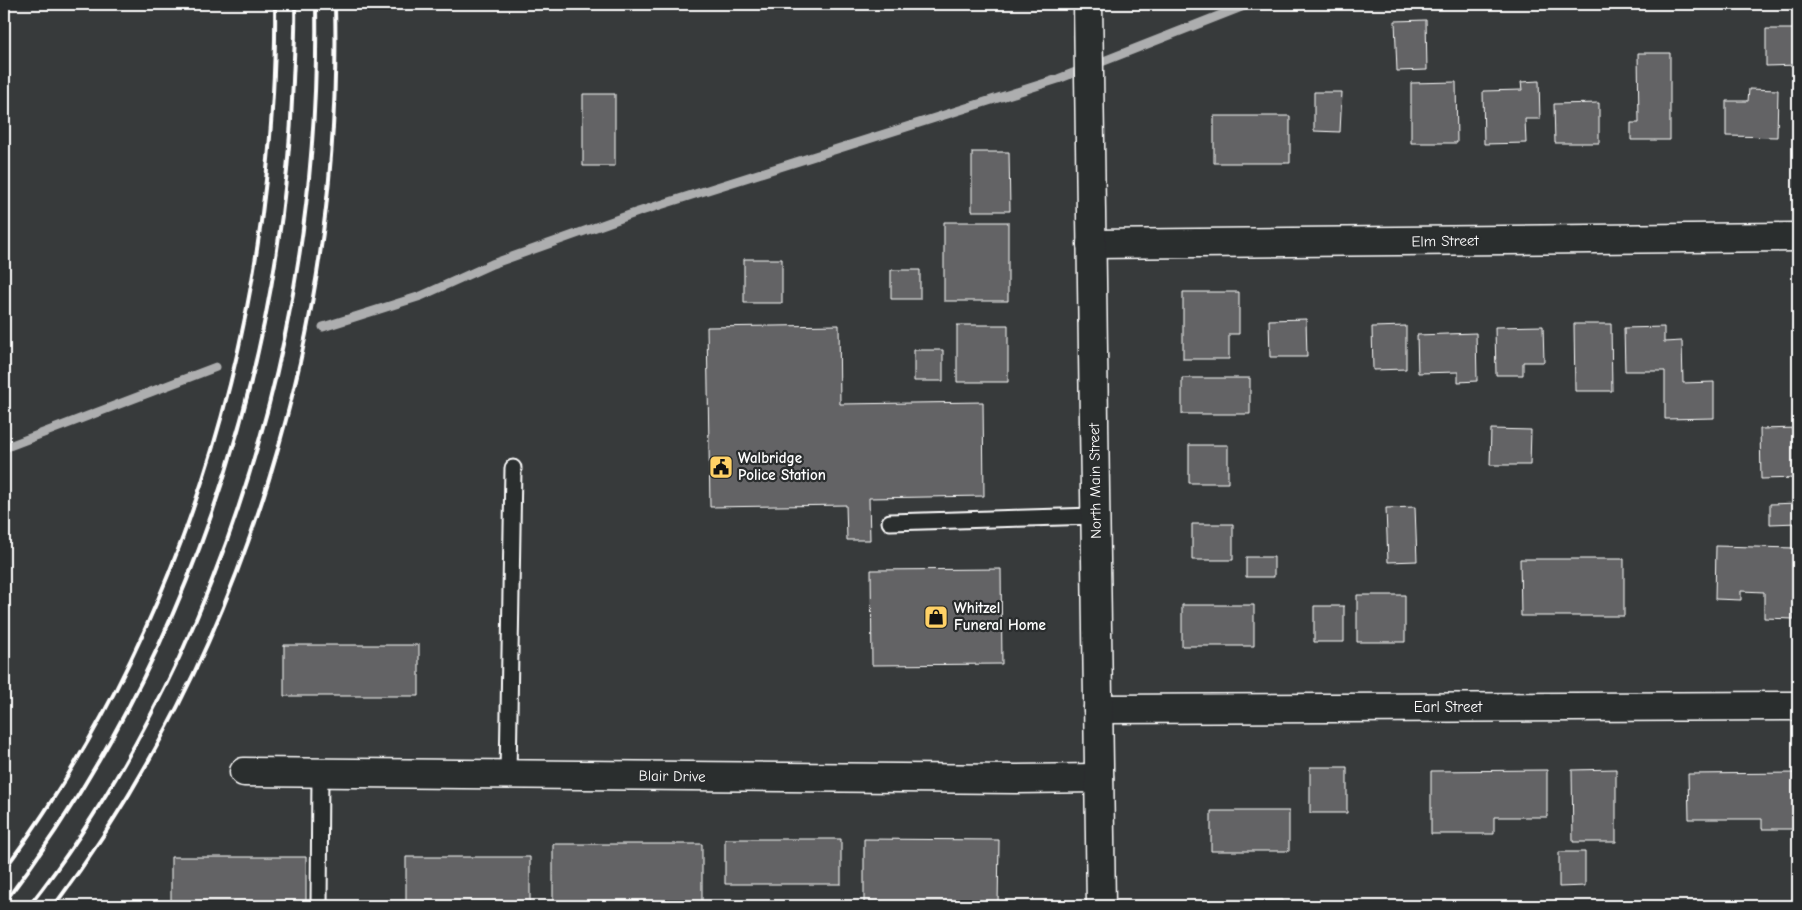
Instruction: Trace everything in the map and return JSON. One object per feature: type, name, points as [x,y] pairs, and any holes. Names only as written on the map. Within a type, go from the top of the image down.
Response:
[{"type":"street","name":"North Main Street","points":[[1088,4],[1087,55],[1101,906]]},
{"type":"street","name":"Elm Street","points":[[1091,244],[1798,237]]},
{"type":"street","name":"Earl Street","points":[[1098,709],[1798,706]]},
{"type":"street","name":"Blair Drive","points":[[244,772],[1016,779],[1099,778]]},
{"type":"lane","points":[[508,775],[513,468]]},
{"type":"lane","points":[[890,522],[1096,516]]},
{"type":"lane","points":[[319,906],[320,774]]},
{"type":"building","points":[[1426,20],[1427,70],[1397,71],[1395,21]]},
{"type":"building","points":[[1766,29],[1798,29],[1798,65],[1766,66]]},
{"type":"building","points":[[1638,53],[1670,53],[1670,140],[1631,140],[1631,123],[1639,123]]},
{"type":"building","points":[[1539,81],[1540,119],[1525,119],[1526,143],[1484,144],[1483,91],[1522,90],[1521,82]]},
{"type":"building","points":[[1456,82],[1457,143],[1411,143],[1411,83]]},
{"type":"building","points":[[1749,89],[1778,90],[1777,137],[1726,136],[1726,101],[1748,101]]},
{"type":"building","points":[[1314,92],[1342,92],[1340,132],[1314,131]]},
{"type":"building","points":[[583,94],[615,94],[615,166],[583,166]]},
{"type":"building","points":[[1599,103],[1599,143],[1555,143],[1554,104]]},
{"type":"building","points":[[1214,116],[1290,116],[1290,163],[1214,163]]},
{"type":"building","points":[[972,152],[1009,152],[1010,211],[972,211]]},
{"type":"building","points":[[944,222],[1008,222],[1008,301],[944,301]]},
{"type":"building","points":[[744,259],[782,259],[782,303],[744,303]]},
{"type":"building","points":[[891,270],[920,270],[920,299],[891,299]]},
{"type":"building","points":[[1183,292],[1239,292],[1239,334],[1229,334],[1229,359],[1183,359]]},
{"type":"building","points":[[1306,319],[1307,357],[1270,357],[1269,320]]},
{"type":"building","points":[[1574,324],[1611,324],[1612,391],[1575,391]]},
{"type":"building","points":[[839,325],[840,404],[983,402],[984,496],[869,498],[870,540],[847,540],[846,505],[710,507],[707,327]]},
{"type":"building","points":[[957,325],[1008,325],[1008,382],[957,382]]},
{"type":"building","points":[[1406,326],[1406,369],[1373,370],[1372,327]]},
{"type":"building","points":[[1543,326],[1544,362],[1523,362],[1523,375],[1496,375],[1495,327]]},
{"type":"building","points":[[1664,327],[1664,342],[1682,341],[1683,383],[1714,382],[1714,418],[1665,419],[1665,371],[1625,371],[1624,328]]},
{"type":"building","points":[[1476,333],[1477,381],[1458,382],[1458,372],[1418,373],[1417,335]]},
{"type":"building","points":[[914,350],[943,350],[943,381],[914,381]]},
{"type":"building","points":[[1182,378],[1250,378],[1250,414],[1182,414]]},
{"type":"building","points":[[1798,428],[1798,478],[1761,479],[1760,429]]},
{"type":"building","points":[[1491,429],[1531,430],[1530,465],[1490,465]]},
{"type":"building","points":[[1189,445],[1228,445],[1228,483],[1189,483]]},
{"type":"building","points":[[1798,503],[1798,523],[1770,524],[1770,504]]},
{"type":"building","points":[[1415,507],[1417,561],[1388,562],[1386,508]]},
{"type":"building","points":[[1192,524],[1233,524],[1233,560],[1192,560]]},
{"type":"building","points":[[1716,546],[1795,548],[1794,619],[1764,618],[1764,592],[1741,591],[1741,600],[1715,599]]},
{"type":"building","points":[[1246,557],[1274,557],[1274,577],[1246,577]]},
{"type":"building","points":[[1520,559],[1624,559],[1624,616],[1521,616]]},
{"type":"building","name":"Whitzel Funeral Home","points":[[1001,569],[1002,664],[872,665],[871,570]]},
{"type":"building","points":[[1357,595],[1405,595],[1405,642],[1357,642]]},
{"type":"building","points":[[1182,605],[1254,605],[1254,646],[1182,646]]},
{"type":"building","points":[[1314,606],[1344,606],[1344,642],[1314,642]]},
{"type":"building","points":[[284,645],[419,645],[419,696],[284,696]]},
{"type":"building","points":[[1310,767],[1347,767],[1347,813],[1310,813]]},
{"type":"building","points":[[1616,769],[1616,842],[1573,842],[1572,770]]},
{"type":"building","points":[[1547,770],[1547,817],[1494,817],[1494,834],[1431,834],[1431,771]]},
{"type":"building","points":[[1798,773],[1798,829],[1762,829],[1762,819],[1689,819],[1688,774]]},
{"type":"building","points":[[1211,811],[1289,811],[1289,851],[1211,851]]},
{"type":"building","points":[[725,839],[841,839],[841,884],[725,884]]},
{"type":"building","points":[[864,839],[999,840],[998,906],[864,904]]},
{"type":"building","points":[[553,844],[702,844],[702,906],[553,906]]},
{"type":"building","points":[[1559,852],[1585,852],[1585,886],[1559,887]]},
{"type":"building","points":[[171,857],[306,857],[306,905],[171,905]]},
{"type":"building","points":[[406,857],[530,857],[530,906],[406,906]]},
{"type":"building","points":[[1215,900],[1283,900],[1283,906],[1215,906]]},
{"type":"waterway","points":[[323,327],[421,296],[492,264],[638,212],[1058,79],[1249,4]]},
{"type":"waterway","points":[[4,448],[216,367]]},
{"type":"railway","points":[[4,870],[57,793],[104,713],[145,629],[181,543],[211,454],[235,364],[253,272],[270,136],[275,4]]},
{"type":"railway","points":[[4,903],[67,812],[123,717],[171,617],[212,514],[244,409],[268,301],[285,191],[293,81],[295,4]]},
{"type":"railway","points":[[29,906],[92,817],[147,723],[179,658],[212,580],[241,501],[265,420],[284,338],[299,256],[310,172],[315,88],[316,4]]},
{"type":"railway","points":[[54,906],[121,807],[180,702],[229,592],[269,479],[300,362],[321,243],[333,124],[335,4]]},
{"type":"place","name":"Walbridge Police Station","points":[[721,467]]},
{"type":"place","name":"Whitzel Funeral Home","points":[[936,617]]}]
